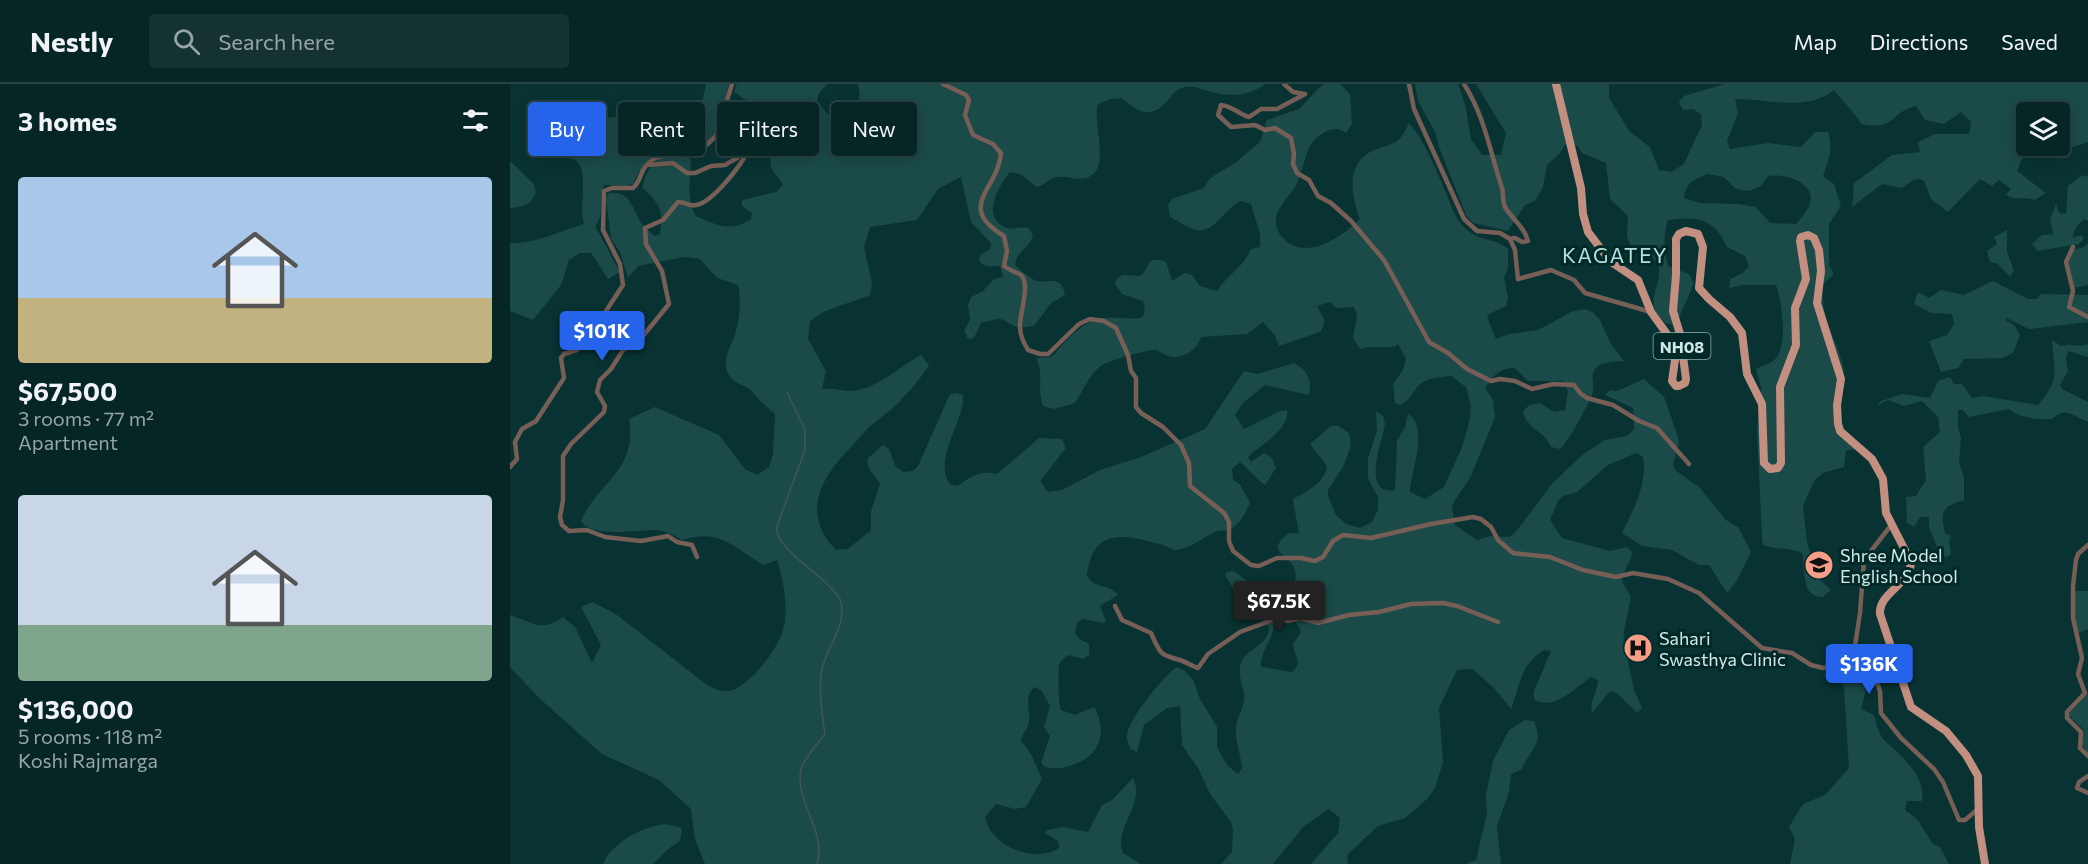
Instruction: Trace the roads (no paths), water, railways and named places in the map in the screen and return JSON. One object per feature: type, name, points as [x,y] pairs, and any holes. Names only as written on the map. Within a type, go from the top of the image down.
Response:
[{"type":"main road","name":"NH08","points":[[1556,84],[1581,188],[1583,214],[1588,232],[1611,262],[1638,280],[1651,312],[1672,341],[1675,360],[1672,381],[1676,386],[1683,386],[1686,379],[1673,311],[1676,239],[1682,232],[1696,232],[1703,247],[1700,288],[1730,317],[1742,333],[1747,374],[1762,404],[1764,463],[1774,470],[1781,463],[1780,387],[1796,345],[1795,308],[1806,279],[1800,249],[1801,237],[1808,235],[1814,238],[1819,250],[1821,271],[1817,303],[1841,379],[1837,405],[1840,431],[1865,452],[1877,468],[1883,479],[1886,493],[1886,513],[1910,558],[1911,567],[1896,589],[1882,602],[1880,608],[1882,621],[1891,649],[1898,661],[1902,684],[1911,707],[1946,731],[1966,755],[1978,776],[1978,809],[1985,864]]},
{"type":"street","points":[[510,466],[517,459],[515,442],[522,429],[536,421],[564,378],[561,358],[564,354],[577,350],[604,327],[606,311],[620,292],[623,275],[620,264],[603,230],[604,191],[612,188],[633,188],[639,183],[647,165],[663,154],[696,155],[711,141],[721,122],[732,84]]},
{"type":"street","points":[[943,84],[966,96],[969,100],[965,116],[973,135],[993,144],[1001,153],[998,170],[981,202],[981,212],[985,222],[1004,236],[1006,251],[1004,266],[1022,276],[1024,281],[1025,294],[1020,312],[1020,329],[1028,350],[1048,354],[1079,324],[1090,319],[1104,321],[1116,328],[1128,355],[1131,371],[1136,378],[1136,407],[1141,413],[1163,427],[1181,445],[1189,463],[1190,486],[1224,513],[1229,522],[1229,541],[1233,551],[1251,565],[1259,566],[1277,558],[1301,558],[1315,561],[1323,557],[1335,539],[1343,535],[1371,538],[1473,517],[1481,519],[1491,527],[1498,540],[1513,553],[1550,557],[1583,570],[1616,577],[1633,573],[1668,579],[1699,592],[1762,648],[1792,653],[1811,665],[1823,668],[1848,663],[1853,659],[1860,613],[1864,560],[1892,524]]},
{"type":"street","points":[[1284,84],[1293,92],[1305,94],[1278,109],[1261,110],[1249,117],[1221,105],[1220,119],[1231,127],[1255,125],[1265,130],[1275,128],[1290,138],[1294,153],[1293,164],[1297,173],[1309,180],[1318,196],[1331,203],[1351,221],[1384,260],[1429,342],[1448,353],[1467,369],[1491,381],[1500,379],[1515,381],[1532,389],[1553,384],[1574,385],[1587,398],[1613,405],[1656,428],[1689,464]]},
{"type":"street","points":[[1409,84],[1414,109],[1464,219],[1477,231],[1500,233],[1510,239],[1515,250],[1518,279],[1522,280],[1551,270],[1574,280],[1586,293],[1651,312]]},
{"type":"street","points":[[1464,84],[1475,101],[1486,130],[1503,193],[1503,203],[1516,219],[1528,241],[1510,239]]},
{"type":"street","points":[[647,165],[673,163],[687,173],[694,173],[711,166],[725,165],[737,158],[745,145],[748,147],[740,165],[724,185],[699,204],[693,206],[678,202],[663,220],[645,228],[646,244],[662,271],[669,304],[638,342],[623,350],[611,369],[600,380],[597,392],[605,406],[604,412],[571,444],[563,456],[563,500],[560,518],[562,525],[569,531],[587,530],[605,537],[638,541],[668,536],[677,542],[692,545],[697,557]]},
{"type":"street","points":[[2073,248],[2066,262],[2073,291],[2068,307],[2088,317]]},
{"type":"street","points":[[2088,545],[2078,554],[2073,586],[2073,618],[2082,658],[2078,674],[2085,693],[2067,712],[2067,718],[2081,732],[2080,748],[2088,756]]},
{"type":"street","points":[[1115,606],[1122,620],[1129,625],[1147,629],[1151,633],[1160,654],[1198,668],[1208,654],[1237,634],[1272,620],[1288,621],[1301,618],[1318,623],[1411,604],[1443,603],[1498,621]]},
{"type":"street","points":[[1853,659],[1874,674],[1880,691],[1881,713],[1901,738],[1934,769],[1944,783],[1959,820],[1965,820],[1978,809]]},
{"type":"street","points":[[2088,776],[2079,782],[2077,788],[2088,793]]},
{"type":"waterway","points":[[787,392],[805,430],[805,450],[777,526],[777,533],[787,549],[838,595],[842,609],[839,628],[826,656],[821,674],[825,734],[801,769],[802,793],[818,840],[817,864]]},
{"type":"place","name":"Shree Model English School","points":[[1819,565]]},
{"type":"place","name":"Sahari Swasthya Clinic","points":[[1638,648]]},
{"type":"district","name":"KAGATEY","points":[[1615,254]]}]
